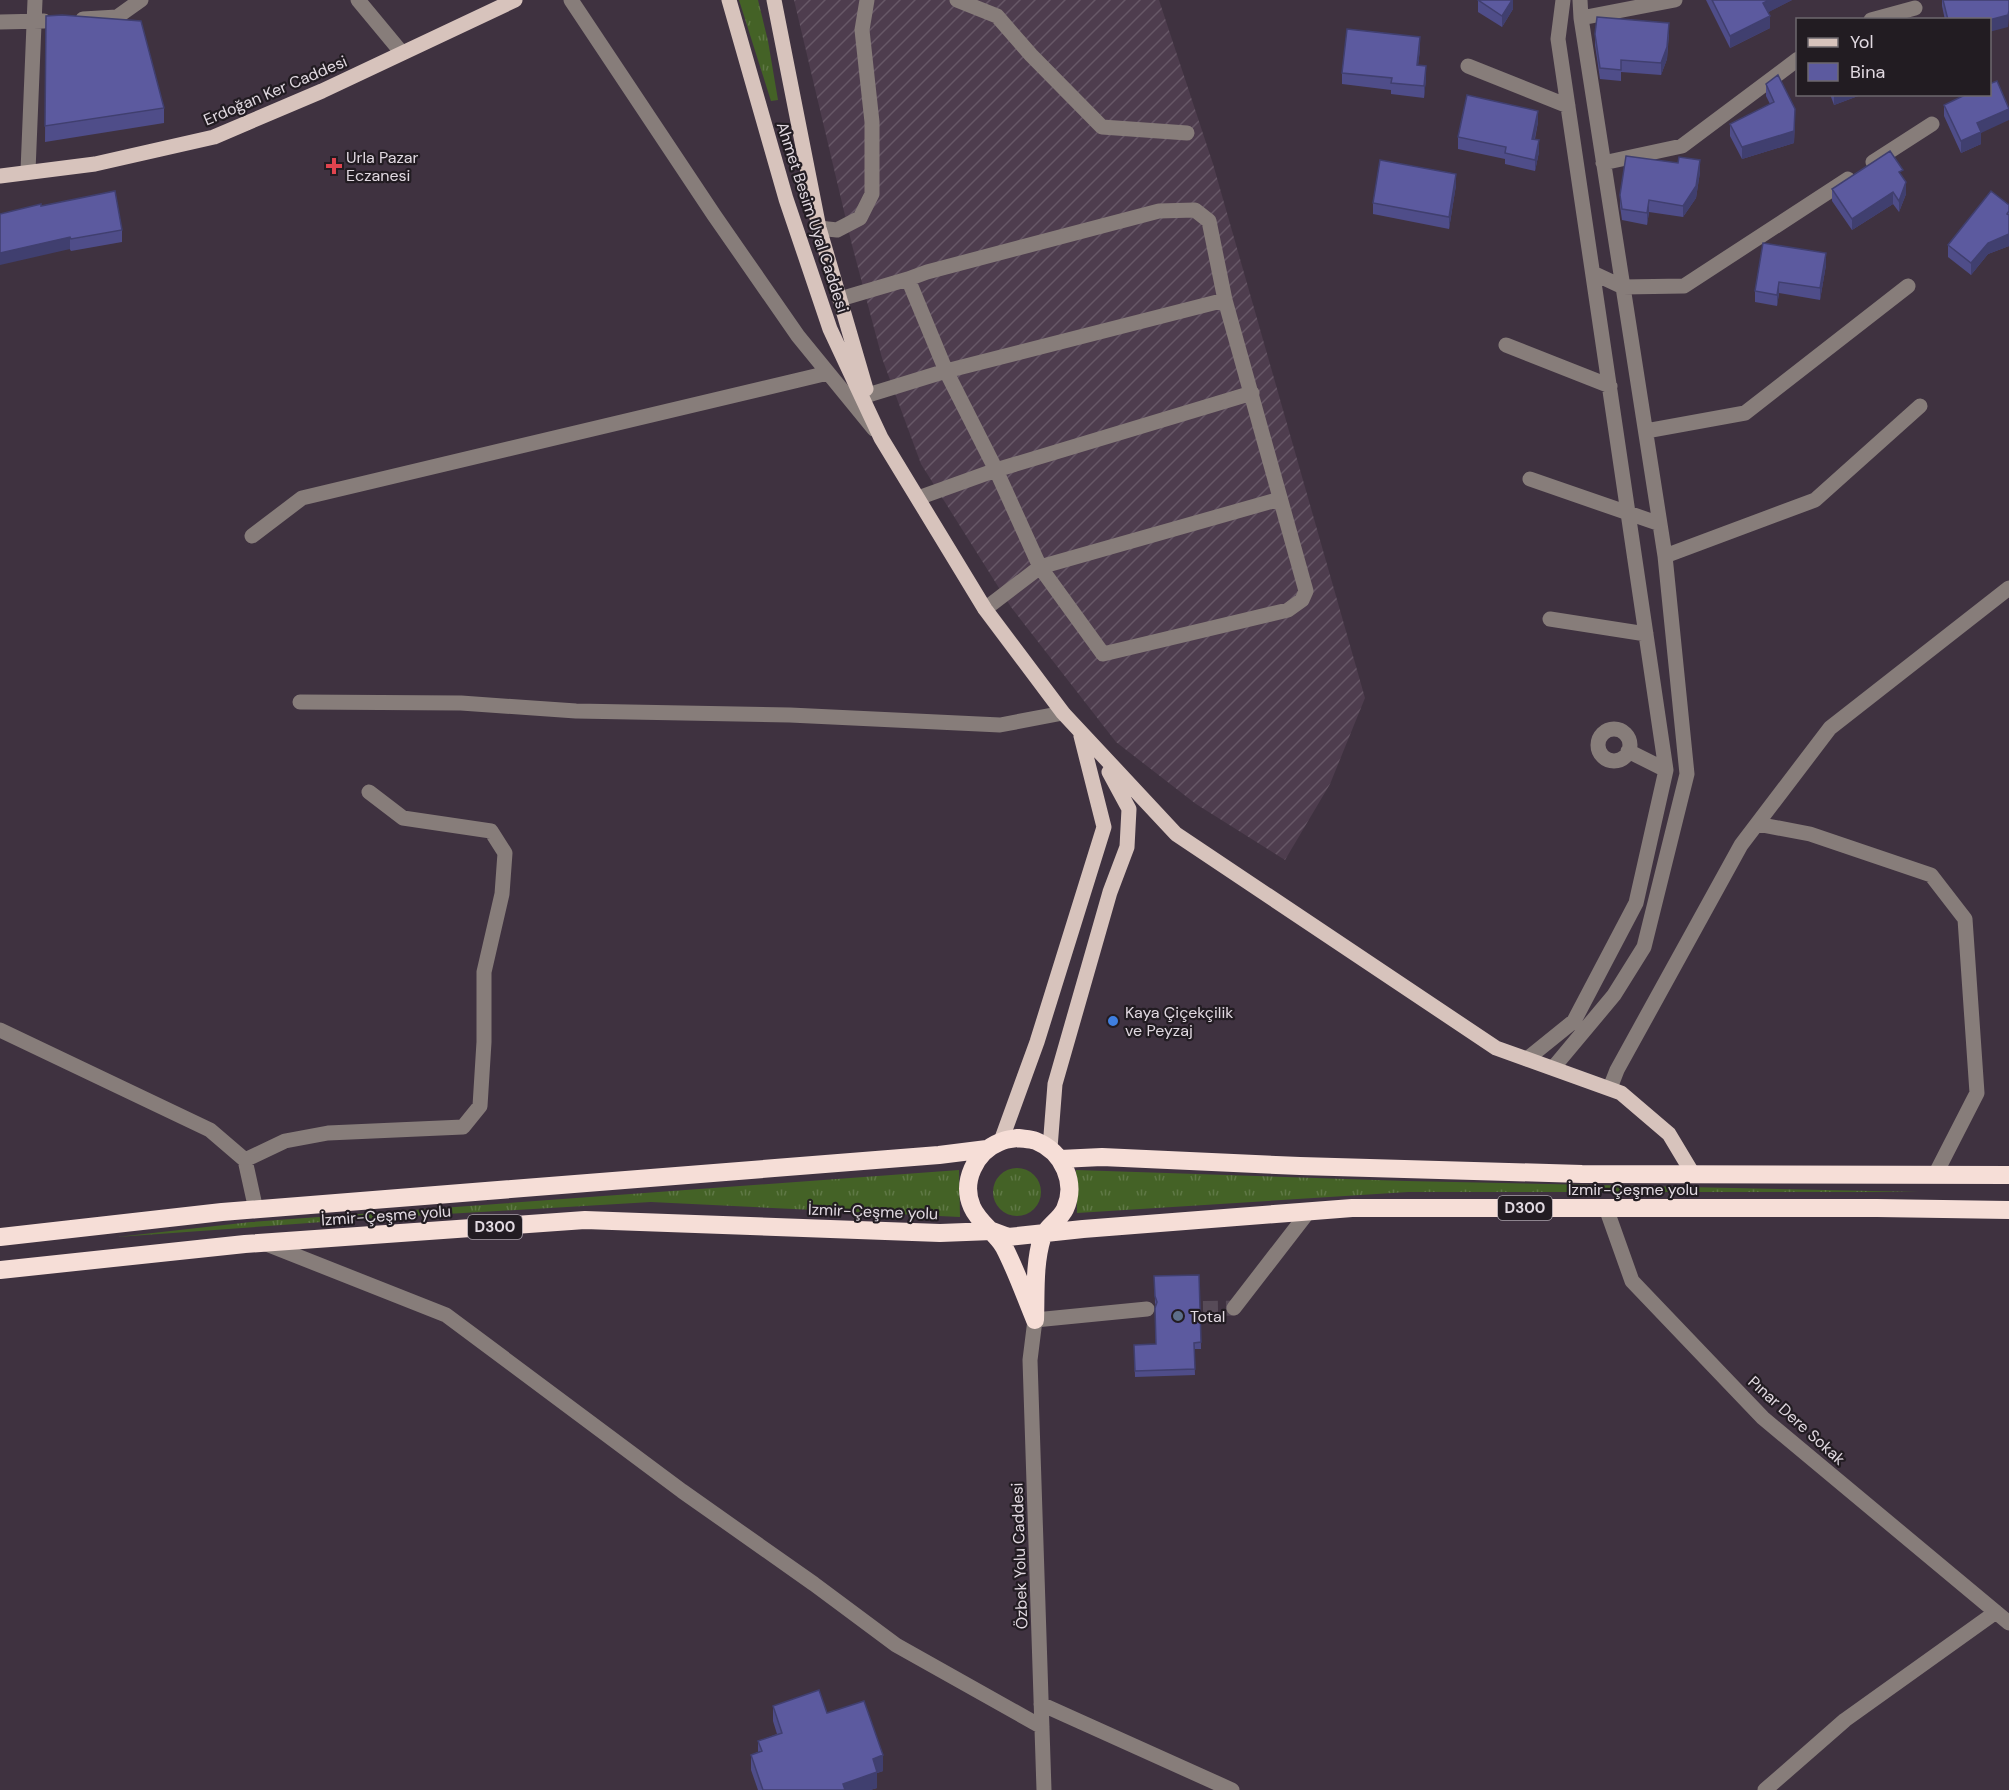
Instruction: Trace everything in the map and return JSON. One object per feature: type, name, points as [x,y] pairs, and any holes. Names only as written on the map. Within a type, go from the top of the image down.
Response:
[{"type":"highway","name":"D300","points":[[994,1145],[1018,1138],[1035,1140],[1055,1154]]},
{"type":"highway","name":"İzmir-Çeşme yolu","points":[[0,1237],[256,1210],[939,1155],[994,1145]]},
{"type":"highway","points":[[994,1145],[976,1161],[970,1175],[968,1191],[972,1207],[980,1220],[1003,1246],[1035,1320]]},
{"type":"highway","name":"İzmir-Çeşme yolu","points":[[1055,1154],[1300,1166],[1512,1172],[2009,1175]]},
{"type":"highway","points":[[1035,1320],[1037,1263],[1043,1235],[1059,1219],[1069,1196],[1069,1183],[1055,1154]]},
{"type":"highway","name":"İzmir-Çeşme yolu","points":[[1043,1235],[1083,1229],[1363,1208],[2009,1210]]},
{"type":"highway","name":"İzmir-Çeşme yolu","points":[[0,1270],[264,1243],[585,1220],[940,1233],[992,1231]]},
{"type":"highway","name":"D300","points":[[992,1231],[1008,1237],[1043,1235]]},
{"type":"main road","name":"Erdoğan Ker Caddesi","points":[[0,176],[95,164],[214,137],[322,91],[515,0]]},
{"type":"main road","name":"Ahmet Besim Uyal Caddesi","points":[[729,0],[786,198],[830,329],[881,438],[985,609],[1063,713],[1081,733]]},
{"type":"main road","name":"Ahmet Besim Uyal Caddesi","points":[[774,0],[819,228],[881,438]]},
{"type":"main road","points":[[1081,733],[1176,834],[1496,1048],[1621,1093],[1669,1134],[1693,1174]]},
{"type":"main road","points":[[994,1145],[1037,1042],[1104,827],[1081,733]]},
{"type":"main road","points":[[1055,1154],[1055,1084],[1110,892],[1127,848],[1129,809],[1113,779],[1081,733]]},
{"type":"street","points":[[28,171],[35,0]]},
{"type":"street","points":[[0,22],[117,17],[141,0]]},
{"type":"street","points":[[358,0],[402,53]]},
{"type":"street","points":[[571,0],[714,215],[798,336],[881,438]]},
{"type":"street","points":[[819,228],[837,230],[860,218],[872,194],[872,122],[862,30],[867,0]]},
{"type":"street","points":[[957,0],[997,16],[1031,56],[1102,127],[1187,133]]},
{"type":"street","points":[[1527,1059],[1574,1021],[1636,903],[1666,770],[1558,39],[1563,0]]},
{"type":"street","points":[[1553,1068],[1614,995],[1644,947],[1687,774],[1665,556],[1580,0]]},
{"type":"street","points":[[1581,18],[1675,0]]},
{"type":"street","points":[[1878,18],[1915,8]]},
{"type":"street","points":[[1604,163],[1682,146],[1796,60]]},
{"type":"street","points":[[1468,66],[1568,106]]},
{"type":"street","points":[[1593,273],[1623,287],[1684,286],[1932,124]]},
{"type":"street","points":[[840,299],[927,272],[1159,211],[1195,210],[1209,221],[1225,300],[1306,591],[1302,600],[1288,609],[1103,654],[1040,567],[996,470],[946,371],[908,279]]},
{"type":"street","points":[[1646,431],[1745,413],[1908,286]]},
{"type":"street","points":[[868,395],[946,371],[1225,300]]},
{"type":"street","points":[[1506,345],[1610,386]]},
{"type":"street","points":[[252,536],[302,498],[828,373]]},
{"type":"street","points":[[918,498],[996,470],[1252,393]]},
{"type":"street","points":[[1665,556],[1815,500],[1920,406]]},
{"type":"street","points":[[1530,479],[1660,524]]},
{"type":"street","points":[[985,609],[1040,567],[1280,499]]},
{"type":"street","points":[[1610,1088],[1617,1070],[1735,855],[1830,728],[2009,588]]},
{"type":"street","points":[[1550,618],[1646,634]]},
{"type":"street","points":[[300,702],[461,703],[576,711],[790,715],[1000,724],[1063,713]]},
{"type":"street","points":[[1629,751],[1666,770]]},
{"type":"street","points":[[245,1160],[285,1141],[328,1133],[464,1127],[480,1106],[484,1042],[484,972],[502,894],[505,853],[491,831],[403,818],[369,792]]},
{"type":"street","points":[[1757,824],[1810,834],[1931,875],[1965,919],[1977,1093],[1935,1175]]},
{"type":"street","points":[[0,1030],[210,1130],[245,1160],[256,1210]]},
{"type":"street","name":"Pınar Dere Sokak","points":[[1606,1208],[1632,1281],[1763,1418],[2009,1623]]},
{"type":"street","points":[[1234,1308],[1309,1211]]},
{"type":"street","points":[[264,1243],[446,1315],[673,1484],[896,1645],[1042,1727]]},
{"type":"street","points":[[1035,1320],[1147,1310]]},
{"type":"street","name":"Özbek Yolu Caddesi","points":[[1035,1320],[1030,1360],[1044,1790]]},
{"type":"street","points":[[1766,1790],[1845,1720],[1996,1612]]},
{"type":"street","points":[[1041,1704],[1232,1790]]},
{"type":"shaded area","points":[[794,0],[1159,0],[1213,164],[1365,698],[1330,784],[1285,860],[1196,804],[1116,742],[1011,607],[921,464],[882,358],[852,245]]},
{"type":"green space","points":[[739,0],[758,0],[778,100],[771,101]]},
{"type":"green space","points":[[1012,1168],[1022,1168],[1037,1178],[1041,1192],[1040,1201],[1031,1212],[1022,1216],[1012,1216],[997,1206],[993,1197],[993,1187],[1003,1172]]},
{"type":"green space","points":[[959,1170],[960,1217],[651,1202],[378,1218],[117,1237],[251,1222]]},
{"type":"green space","points":[[1076,1170],[1406,1181],[1919,1192],[1408,1192],[1077,1213]]},
{"type":"building","points":[[1478,0],[1512,0],[1502,16]]},
{"type":"building","points":[[1712,0],[1769,0],[1763,3],[1770,16],[1730,36]]},
{"type":"building","points":[[1943,0],[2009,0],[2008,15],[1991,19],[1948,18]]},
{"type":"building","points":[[62,15],[141,21],[164,108],[45,126],[46,16]]},
{"type":"building","points":[[1597,17],[1669,23],[1667,47],[1661,63],[1621,60],[1621,70],[1600,68],[1595,34]]},
{"type":"building","points":[[1347,29],[1420,37],[1417,65],[1426,66],[1424,86],[1391,83],[1392,78],[1342,73]]},
{"type":"building","points":[[1778,75],[1795,109],[1794,131],[1742,147],[1730,124],[1774,102],[1766,84]]},
{"type":"building","points":[[1997,81],[2009,109],[1977,123],[1981,132],[1961,141],[1944,105],[1963,96],[1991,96],[1991,83]]},
{"type":"building","points":[[1467,95],[1538,111],[1532,139],[1539,140],[1535,160],[1505,153],[1506,147],[1458,137]]},
{"type":"building","points":[[1890,151],[1903,170],[1899,172],[1906,182],[1899,201],[1893,192],[1852,219],[1832,189]]},
{"type":"building","points":[[1626,156],[1678,163],[1679,157],[1700,160],[1696,186],[1683,206],[1649,200],[1647,213],[1622,209],[1620,195]]},
{"type":"building","points":[[1380,160],[1456,174],[1449,217],[1373,203]]},
{"type":"building","points":[[115,191],[122,230],[71,239],[70,237],[0,253],[0,214]]},
{"type":"building","points":[[1991,191],[2009,205],[2007,214],[2009,215],[2009,234],[1988,243],[1971,263],[1948,245]]},
{"type":"building","points":[[1763,243],[1826,253],[1820,288],[1779,282],[1777,295],[1755,291]]},
{"type":"building","points":[[1199,1275],[1201,1342],[1194,1343],[1195,1369],[1135,1371],[1134,1345],[1156,1344],[1155,1308],[1157,1302],[1154,1276]]},
{"type":"building","points":[[819,1690],[827,1713],[864,1701],[883,1755],[873,1759],[877,1772],[843,1784],[845,1790],[763,1790],[751,1755],[762,1751],[758,1741],[782,1733],[773,1706]]},
{"type":"tunnel","points":[[1180,1309],[1234,1308]]},
{"type":"place","name":"Urla Pazar Eczanesi","points":[[334,166]]},
{"type":"place","name":"Kaya Çiçekçilik ve Peyzaj","points":[[1113,1021]]},
{"type":"place","name":"Total","points":[[1178,1316]]}]
